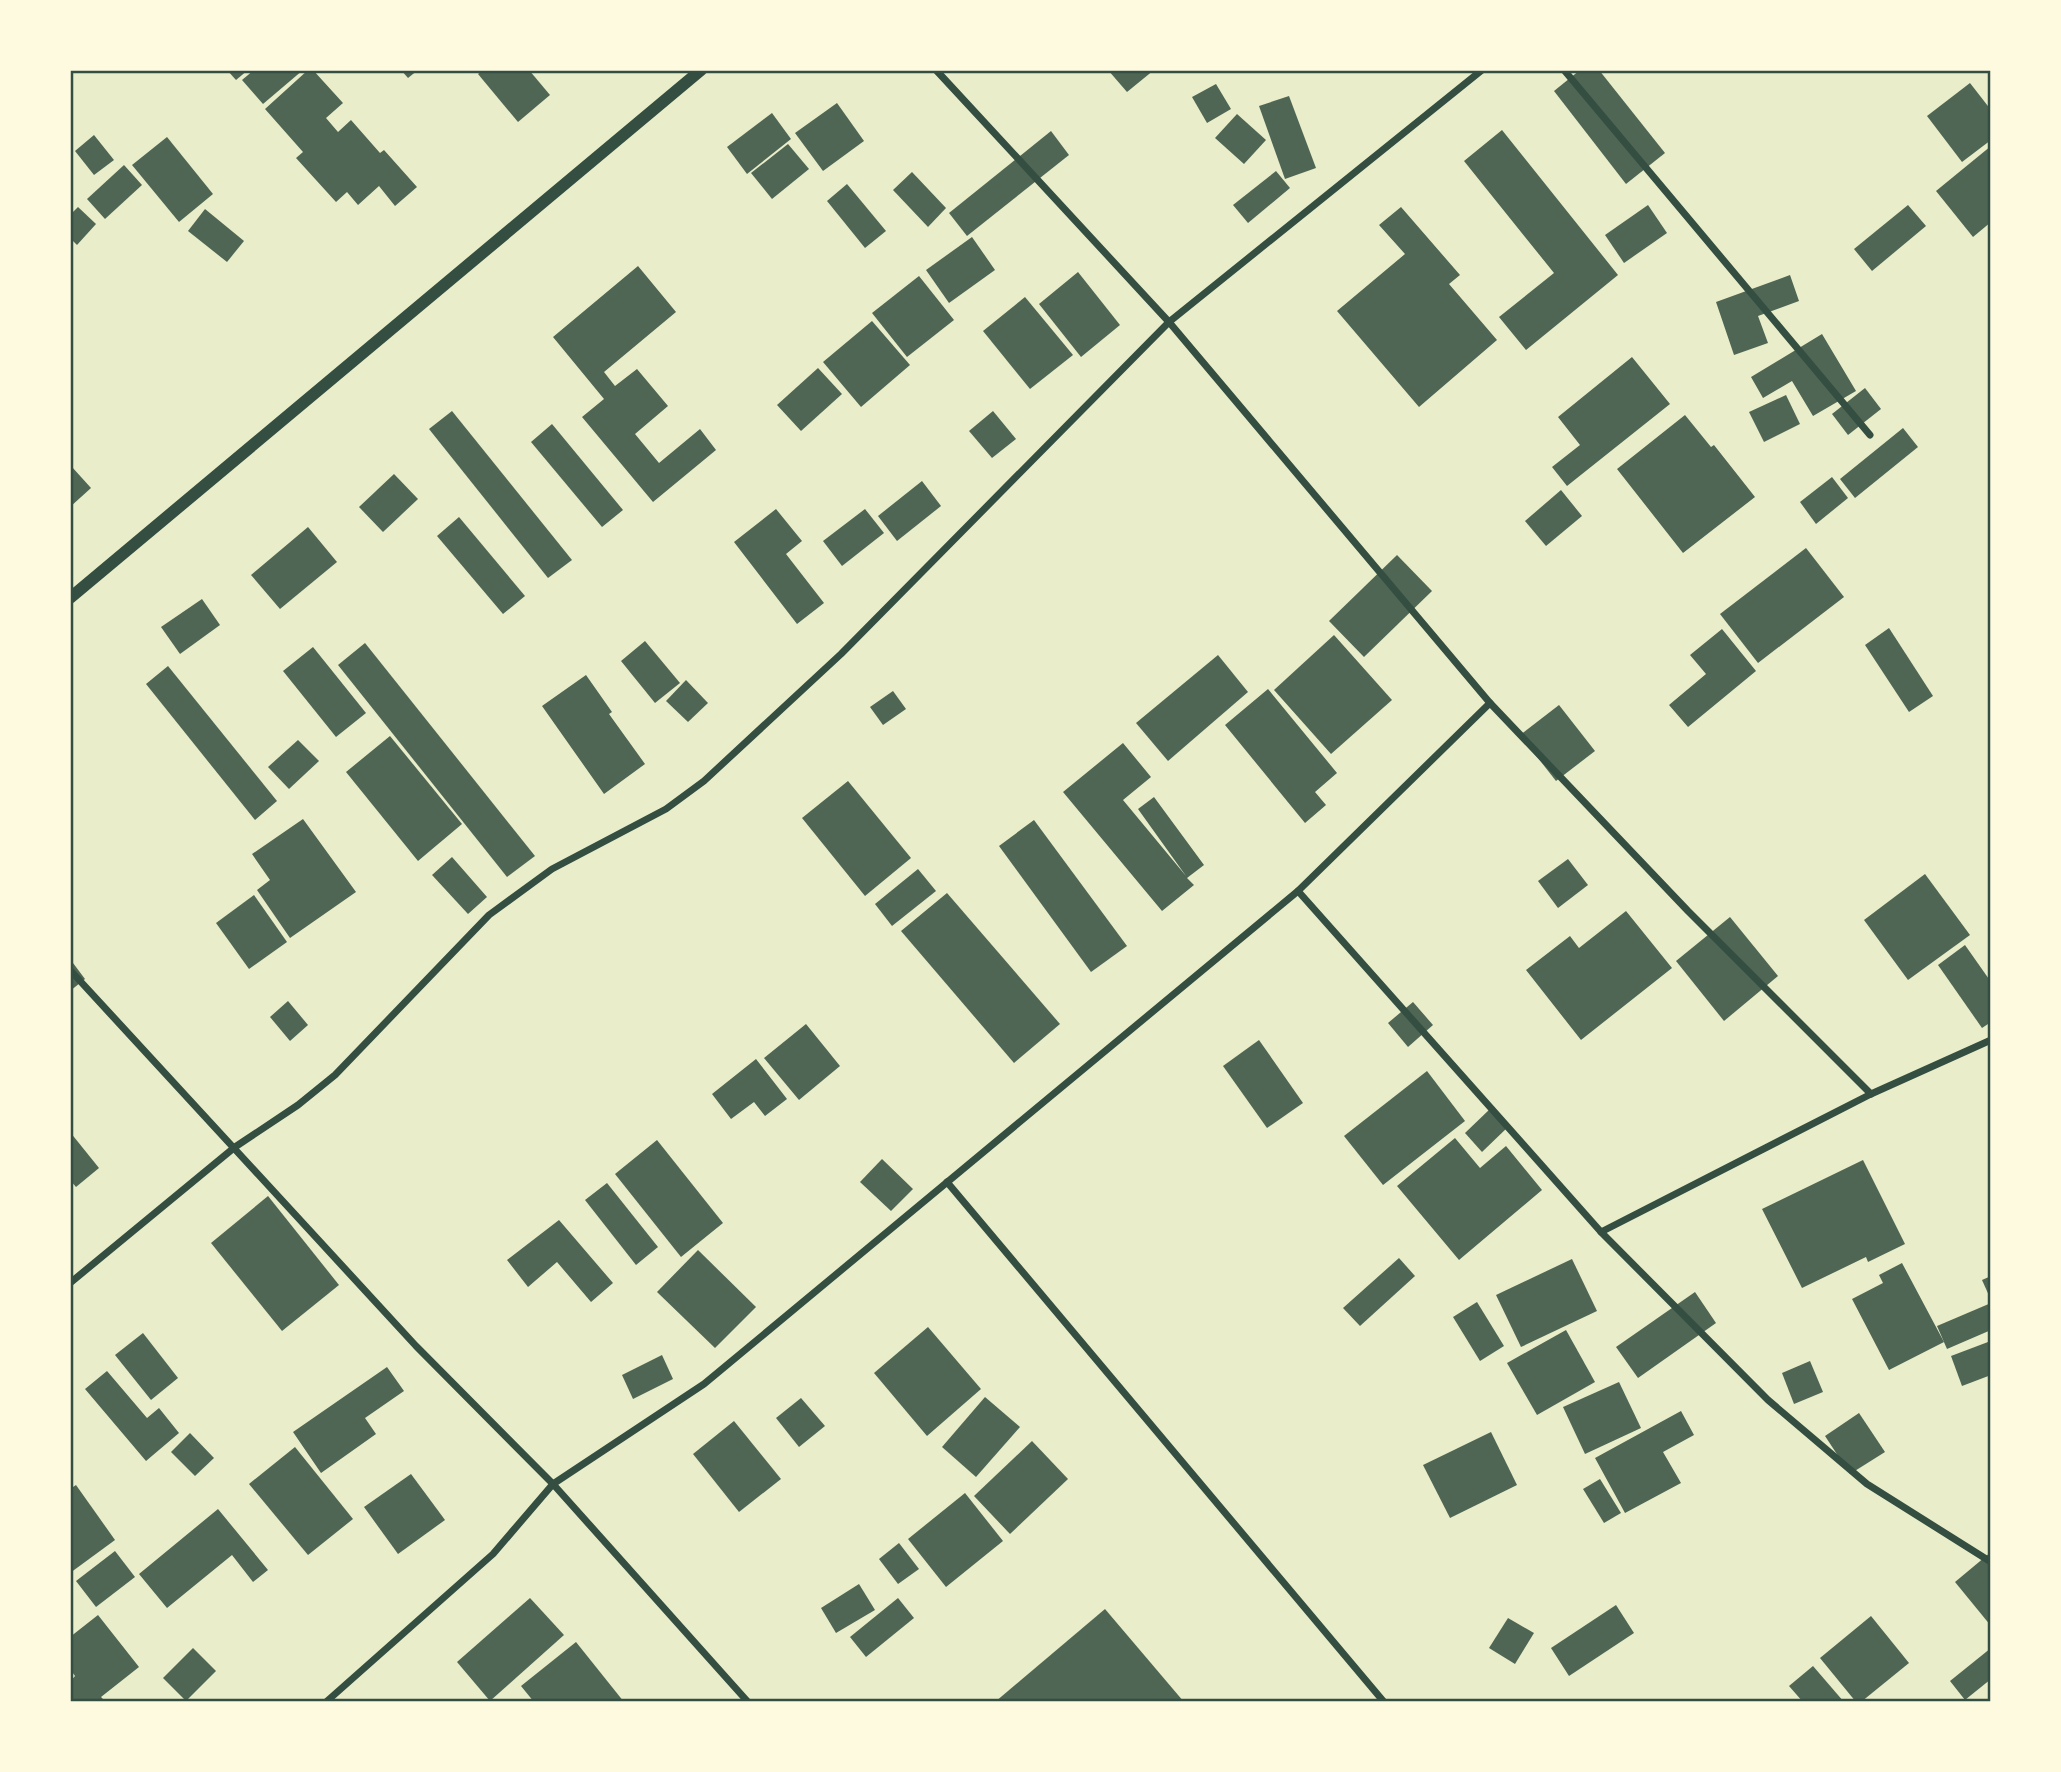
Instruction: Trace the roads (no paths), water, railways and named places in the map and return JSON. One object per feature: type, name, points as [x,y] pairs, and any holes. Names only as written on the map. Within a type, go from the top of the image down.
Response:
[{"type":"street","points":[[70,598],[701,70]]},
{"type":"street","points":[[936,70],[1169,322],[1490,703],[1689,911],[1871,1094]]},
{"type":"street","points":[[70,1283],[235,1147],[298,1105],[335,1075],[489,915],[552,869],[666,809],[704,781],[841,654],[1169,322],[1482,70]]},
{"type":"street","points":[[1564,70],[1870,435]]},
{"type":"street","points":[[326,1702],[493,1554],[553,1483],[704,1384],[1298,891],[1490,703]]},
{"type":"street","points":[[1298,891],[1601,1232],[1768,1400],[1867,1484],[1991,1562]]},
{"type":"street","points":[[70,970],[416,1346],[553,1483],[748,1702]]},
{"type":"street","points":[[1601,1232],[1871,1094],[1991,1040]]},
{"type":"street","points":[[947,1182],[1384,1702]]}]
